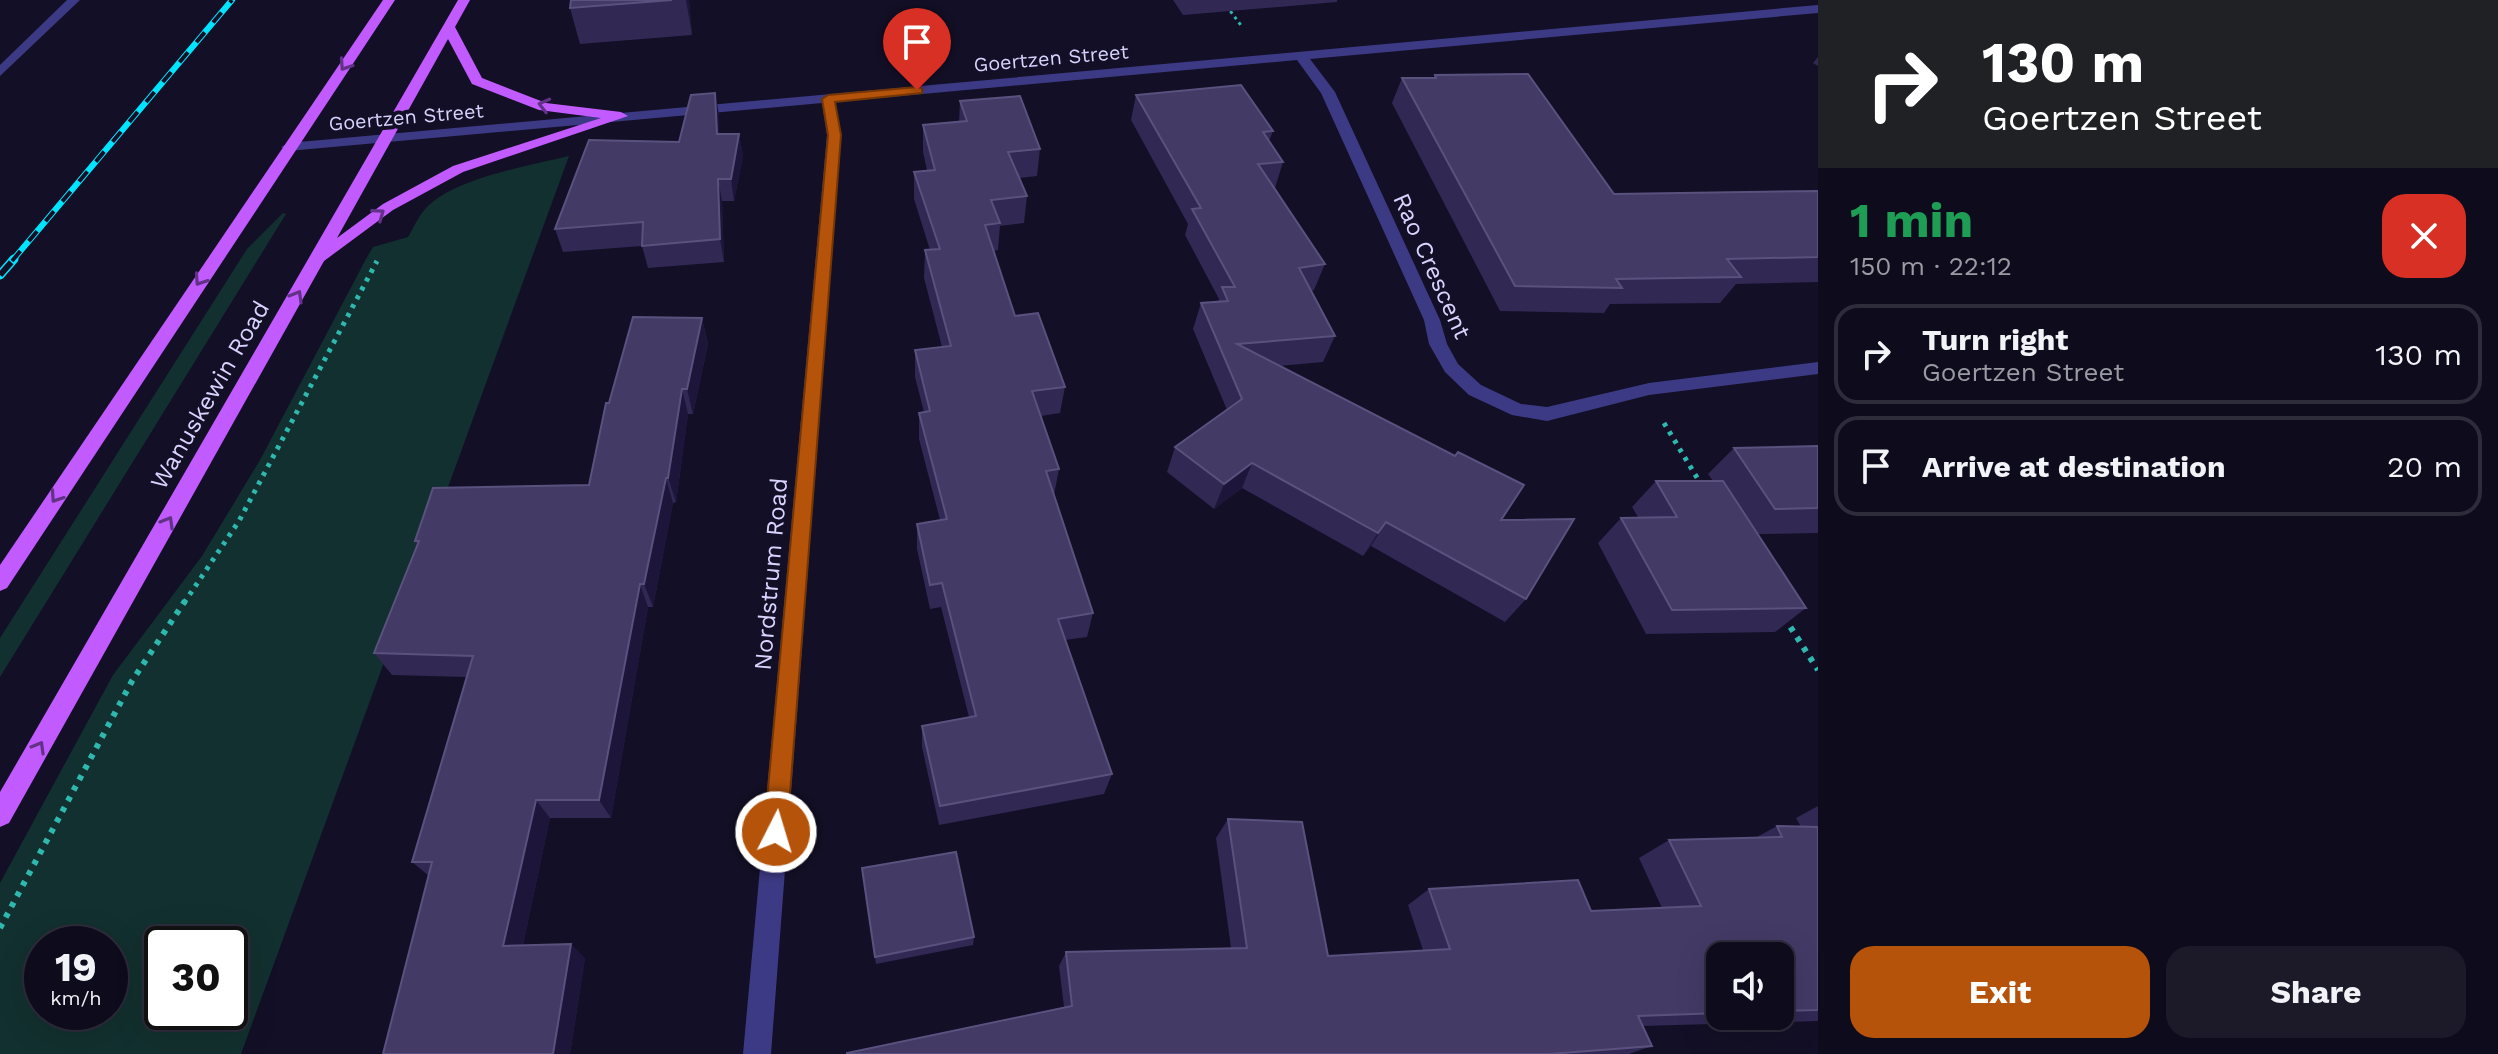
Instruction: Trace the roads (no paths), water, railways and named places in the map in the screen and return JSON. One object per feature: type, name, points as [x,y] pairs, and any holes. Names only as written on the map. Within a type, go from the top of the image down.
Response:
[{"type":"main road","points":[[0,582],[389,0]]},
{"type":"main road","name":"Wanuskewin Road","points":[[0,815],[464,0]]},
{"type":"main road","points":[[449,28],[477,81],[544,107],[621,116]]},
{"type":"main road","points":[[317,261],[388,207],[458,169],[621,116]]},
{"type":"street","points":[[0,72],[74,0]]},
{"type":"street","name":"Goertzen Street","points":[[288,147],[1818,9]]},
{"type":"street","name":"Rao Crescent","points":[[1301,56],[1328,92],[1432,320],[1438,344],[1451,368],[1475,390],[1518,410],[1547,414],[1649,389],[1818,368]]},
{"type":"street","name":"Nordstrum Road","points":[[757,1054],[834,135],[828,99]]},
{"type":"railway","points":[[12,261],[232,0]]},
{"type":"railway","points":[[0,275],[14,259]]}]
